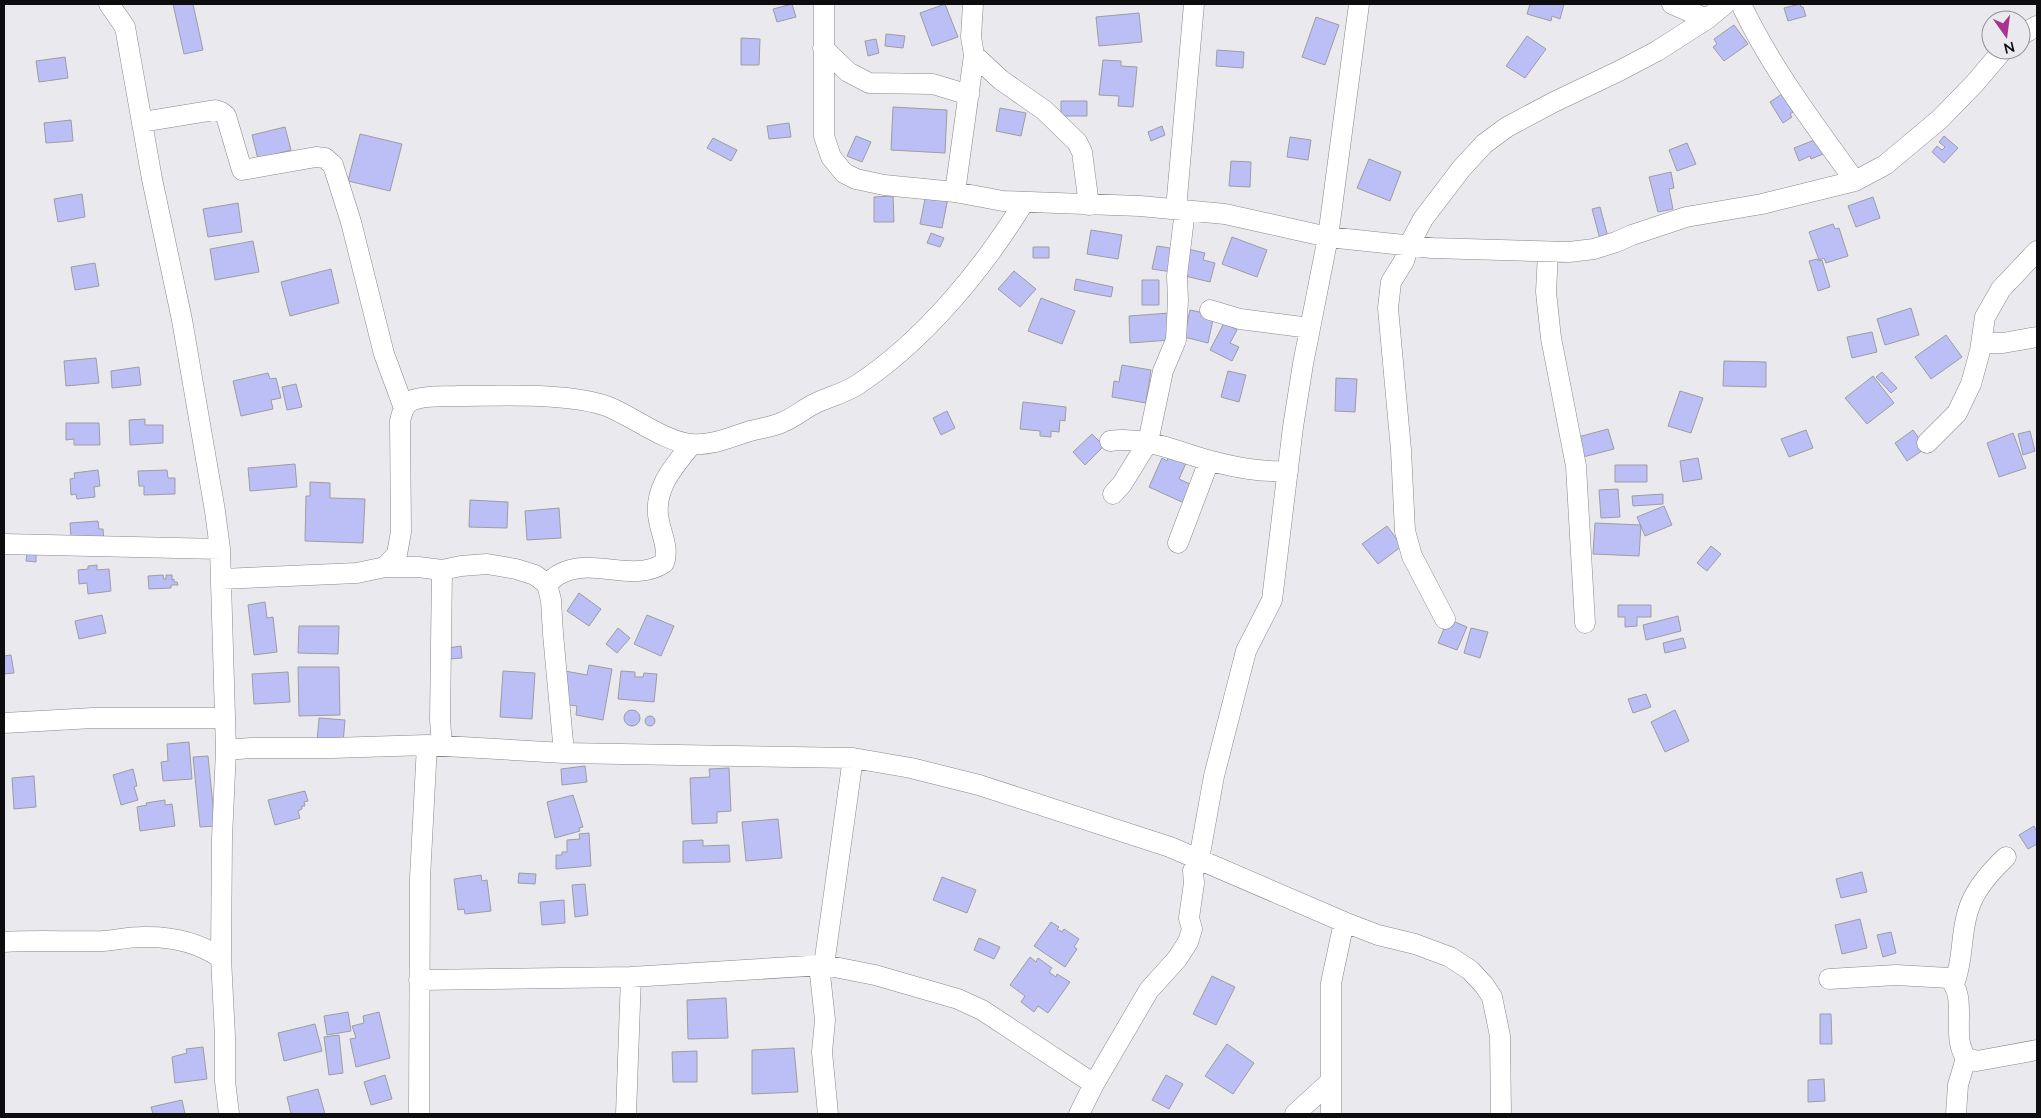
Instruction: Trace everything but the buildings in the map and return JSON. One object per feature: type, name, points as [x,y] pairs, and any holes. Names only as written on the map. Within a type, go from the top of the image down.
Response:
[{"type":"street","points":[[109,4],[125,27],[182,320],[220,550],[226,750],[222,838],[221,958],[225,1038],[224,1081],[230,1114]]},
{"type":"street","points":[[824,4],[824,136],[831,157],[844,173],[856,179],[884,185],[955,192],[1003,201],[1181,209],[1225,214],[1328,237],[1432,248],[1548,253],[1594,249],[1686,217],[1762,204],[1856,181],[1885,165],[1940,119],[1995,60]]},
{"type":"street","points":[[955,192],[974,55],[971,37],[973,4]]},
{"type":"street","points":[[1113,494],[1122,484],[1148,442],[1162,371],[1176,340],[1177,276],[1194,4]]},
{"type":"street","points":[[1079,1114],[1094,1084],[1149,990],[1177,959],[1188,942],[1192,928],[1190,918],[1194,883],[1193,871],[1199,859],[1214,776],[1246,651],[1272,600],[1294,418],[1328,237],[1359,4]]},
{"type":"street","points":[[1672,4],[1707,19]]},
{"type":"street","points":[[1445,619],[1412,556],[1405,531],[1402,450],[1388,308],[1391,282],[1404,261],[1423,219],[1484,144],[1507,127],[1657,51],[1707,19],[1725,4]]},
{"type":"street","points":[[1741,4],[1756,37],[1798,102],[1856,181]]},
{"type":"street","points":[[823,48],[848,72],[870,83],[934,84],[968,94]]},
{"type":"street","points":[[974,55],[1001,80],[1044,110],[1077,142],[1082,152],[1089,205]]},
{"type":"street","points":[[142,122],[215,110],[226,116],[242,170],[316,157],[325,158],[333,164],[351,222],[384,354],[404,408]]},
{"type":"street","points":[[385,567],[397,554],[401,532],[400,421],[404,408],[412,400],[429,397],[521,396],[577,400],[608,407],[659,432],[692,444],[718,442],[783,422],[813,404],[855,386],[879,369],[908,344],[943,309],[984,263],[1024,202]]},
{"type":"street","points":[[1928,443],[1957,413],[1971,384],[1985,317],[2001,289],[2037,251]]},
{"type":"street","points":[[1548,253],[1546,292],[1551,338],[1576,466],[1585,623]]},
{"type":"street","points":[[1210,310],[1240,319],[1310,328]]},
{"type":"street","points":[[1981,343],[2003,343],[2037,337]]},
{"type":"street","points":[[1110,441],[1122,439],[1148,442],[1256,471],[1288,471]]},
{"type":"street","points":[[547,584],[560,574],[571,570],[589,568],[641,572],[656,569],[664,563],[667,554],[658,518],[660,492],[674,466],[692,444]]},
{"type":"street","points":[[1178,543],[1210,460]]},
{"type":"street","points":[[4,544],[220,550]]},
{"type":"street","points":[[221,579],[357,573],[385,567],[418,567],[442,570],[487,564],[535,575],[547,584],[551,600],[564,754]]},
{"type":"street","points":[[419,1114],[420,878],[434,745],[440,720],[442,570]]},
{"type":"street","points":[[4,723],[94,718],[224,718]]},
{"type":"street","points":[[226,750],[434,745],[564,754],[852,758],[911,768],[979,785],[1170,847],[1344,922],[1450,957],[1470,970],[1484,984],[1492,997],[1500,1036],[1501,1114]]},
{"type":"street","points":[[828,1114],[822,1052],[825,1020],[820,974],[824,965],[852,758]]},
{"type":"street","points":[[1954,984],[1961,963],[1963,934],[1968,910],[1988,876],[2006,857]]},
{"type":"street","points":[[1331,1114],[1331,983],[1344,922]]},
{"type":"street","points":[[4,942],[40,940],[104,941],[142,937],[167,938],[207,948],[221,958]]},
{"type":"street","points":[[420,980],[631,977],[824,965],[875,975],[958,999],[982,1010],[1094,1084]]},
{"type":"street","points":[[1829,979],[1896,975],[1949,978],[1954,984],[1957,993],[1959,1044],[1966,1058],[1958,1084],[1956,1114]]},
{"type":"street","points":[[626,1114],[631,977]]},
{"type":"street","points":[[1966,1058],[1977,1061],[2037,1050]]},
{"type":"street","points":[[1295,1114],[1330,1082]]}]
